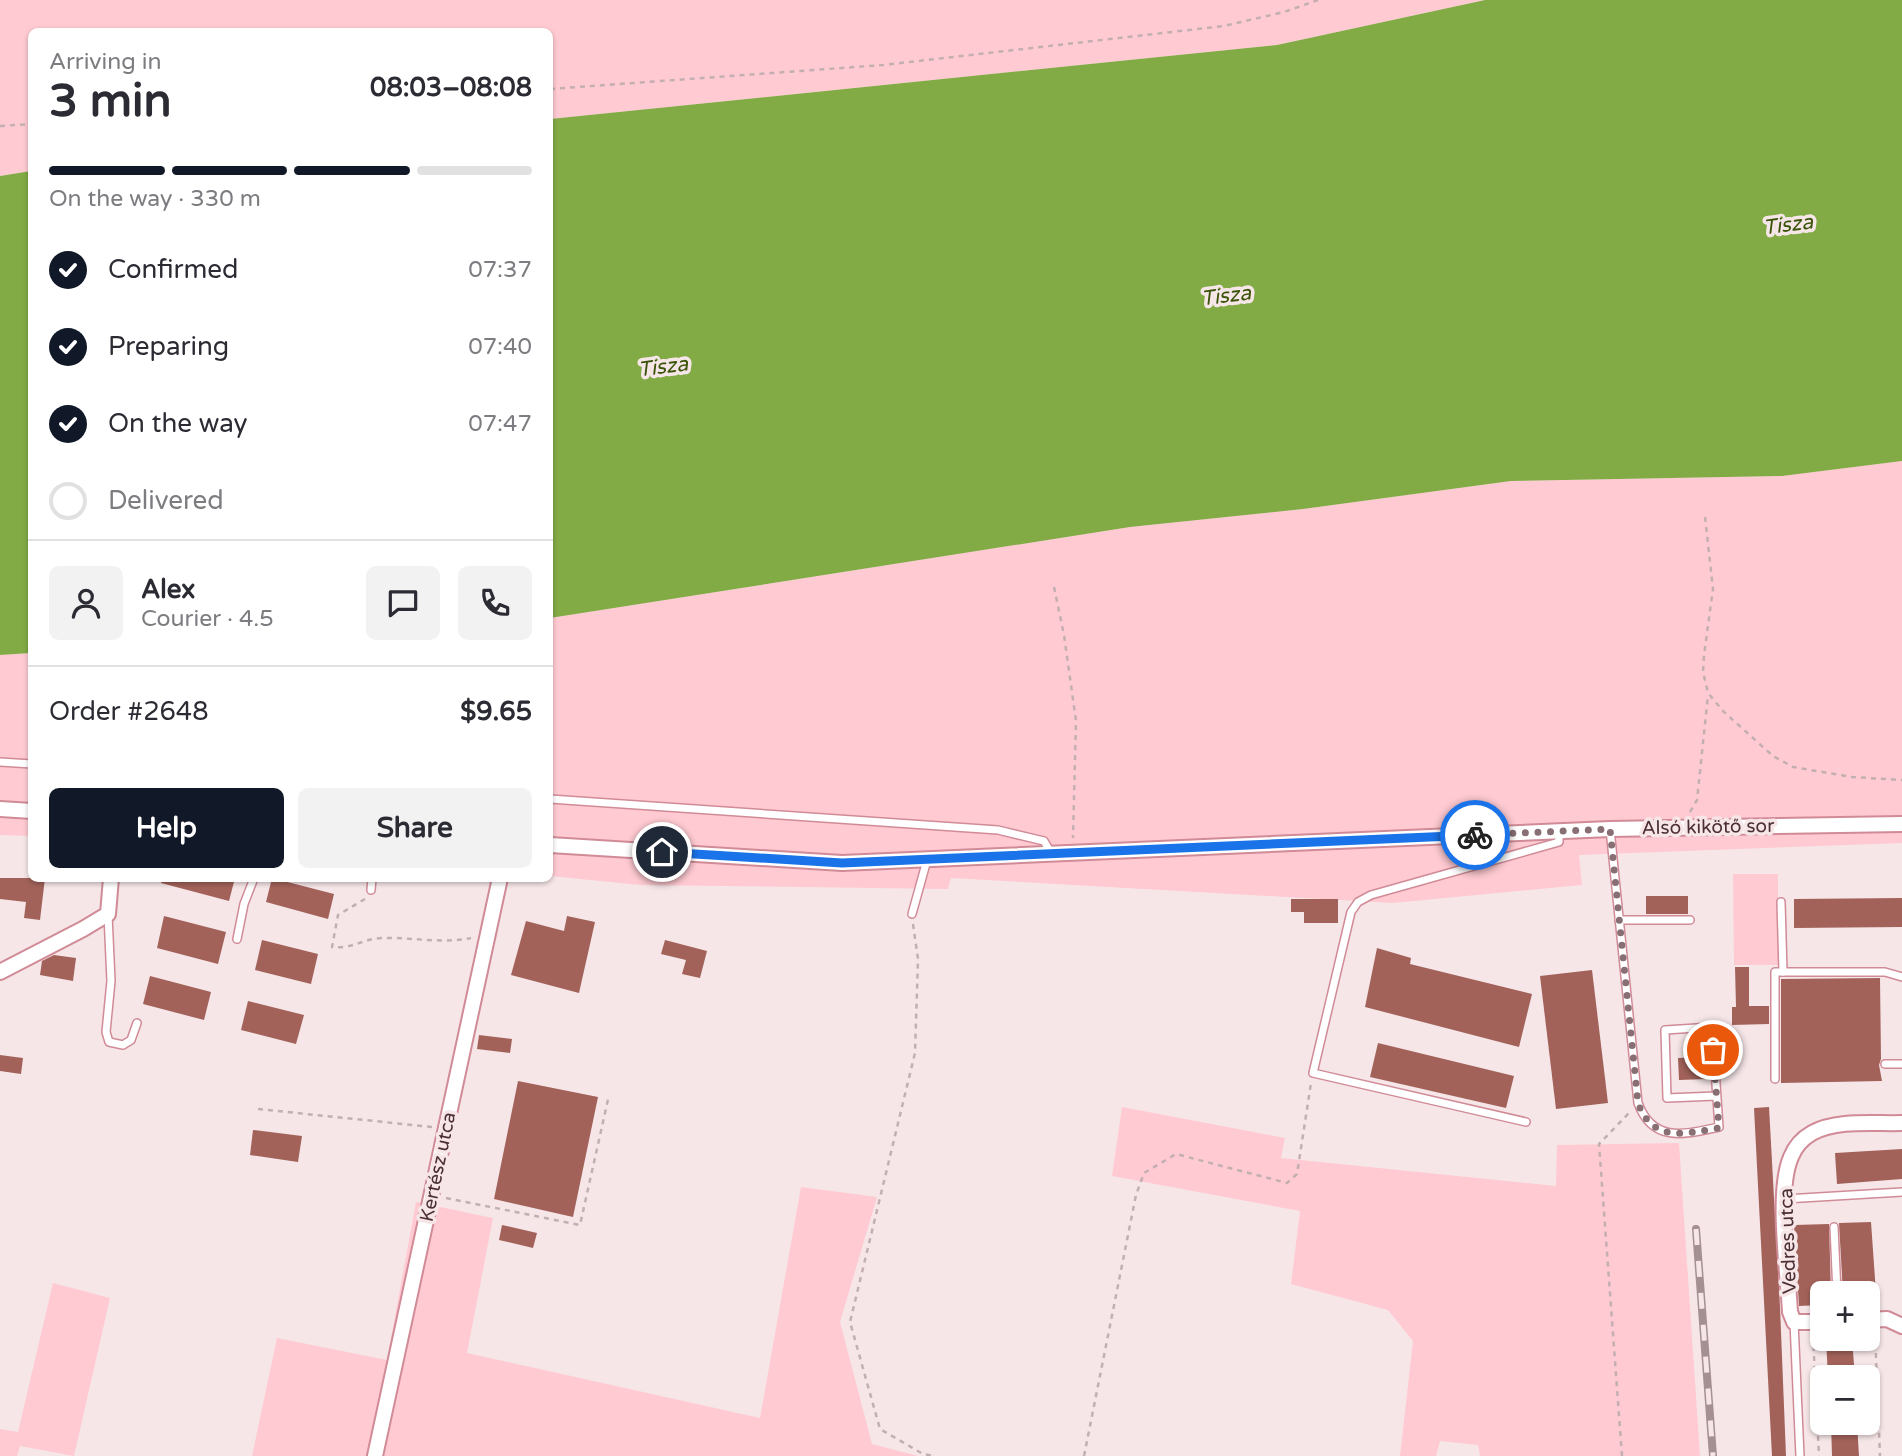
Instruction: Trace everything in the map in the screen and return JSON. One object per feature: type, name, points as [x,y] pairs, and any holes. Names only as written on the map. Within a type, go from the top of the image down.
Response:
[{"type":"street","points":[[0,809],[28,811]]},
{"type":"street","name":"Alsó kikötő sor","points":[[553,845],[842,863],[1610,829],[1902,824]]},
{"type":"street","points":[[0,972],[108,914],[111,882]]},
{"type":"street","name":"Kertész utca","points":[[375,1456],[499,882]]},
{"type":"street","name":"Vedres utca","points":[[1794,1322],[1790,1312],[1785,1199],[1786,1174],[1791,1155],[1802,1140],[1814,1131],[1844,1125],[1902,1123]]},
{"type":"street","points":[[1880,1319],[1887,1319],[1902,1326]]},
{"type":"street","points":[[1794,1322],[1810,1322]]},
{"type":"lane","points":[[0,762],[28,764]]},
{"type":"lane","points":[[553,799],[998,830],[1044,841],[1051,853]]},
{"type":"lane","points":[[1610,829],[1638,1103],[1652,1124],[1670,1133],[1682,1134],[1719,1128],[1712,1027],[1665,1030],[1667,1098],[1716,1096]]},
{"type":"lane","points":[[1527,1122],[1313,1073],[1346,927],[1358,902],[1371,895],[1559,842],[1559,831]]},
{"type":"lane","points":[[912,914],[927,860]]},
{"type":"lane","points":[[237,939],[244,904],[252,882]]},
{"type":"lane","points":[[370,890],[371,882]]},
{"type":"lane","points":[[1781,902],[1783,972]]},
{"type":"lane","points":[[108,914],[111,940],[106,1032],[109,1042],[123,1045],[131,1040],[137,1023]]},
{"type":"lane","points":[[1619,920],[1690,920]]},
{"type":"lane","points":[[1775,1079],[1775,972],[1885,972],[1902,977]]},
{"type":"lane","points":[[1885,1064],[1902,1064]]},
{"type":"lane","points":[[1785,1199],[1902,1192]]},
{"type":"lane","points":[[1834,1227],[1836,1281]]},
{"type":"lane","points":[[1794,1322],[1800,1456]]},
{"type":"path","points":[[553,89],[883,65],[1224,26],[1284,12],[1318,0]]},
{"type":"path","points":[[0,126],[28,124]]},
{"type":"path","points":[[1682,827],[1697,800],[1708,693],[1703,672],[1703,655],[1713,589],[1705,517]]},
{"type":"path","points":[[1054,587],[1076,721],[1074,852]]},
{"type":"path","points":[[1708,693],[1724,712],[1773,756],[1793,767],[1852,777],[1902,780]]},
{"type":"path","points":[[370,890],[363,902],[338,915],[332,947],[347,949],[378,938],[457,941],[488,934]]},
{"type":"path","points":[[912,914],[918,959],[915,1053],[850,1322],[880,1429],[923,1455],[934,1456]]},
{"type":"path","points":[[1084,1456],[1136,1195],[1144,1173],[1176,1154],[1287,1183],[1297,1174],[1313,1073]]},
{"type":"path","points":[[432,1195],[580,1225],[609,1095]]},
{"type":"path","points":[[1622,1456],[1600,1144],[1638,1103]]},
{"type":"path","points":[[258,1109],[446,1128]]},
{"type":"path","points":[[1817,1351],[1819,1456]]},
{"type":"path","points":[[1873,1351],[1881,1456]]},
{"type":"shaded area","points":[[0,0],[1485,0],[1277,45],[553,119],[553,28],[28,28],[28,171],[0,176]]},
{"type":"shaded area","points":[[1902,461],[1902,843],[1579,855],[1582,885],[1393,903],[951,878],[948,889],[640,885],[553,876],[553,618],[1130,527],[1303,509],[1511,481],[1782,476]]},
{"type":"shaded area","points":[[28,653],[28,836],[0,835],[0,655]]},
{"type":"shaded area","points":[[1733,874],[1778,874],[1778,965],[1734,965]]},
{"type":"shaded area","points":[[1122,1107],[1285,1138],[1281,1158],[1556,1186],[1557,1145],[1679,1143],[1700,1456],[1480,1456],[1478,1445],[1440,1441],[1436,1456],[1400,1456],[1413,1341],[1388,1310],[1291,1284],[1300,1211],[1112,1176]]},
{"type":"shaded area","points":[[801,1187],[877,1197],[840,1322],[872,1444],[918,1456],[252,1456],[277,1338],[387,1360],[416,1202],[493,1218],[467,1353],[760,1418]]},
{"type":"shaded area","points":[[53,1283],[110,1298],[74,1456],[20,1446],[17,1456],[0,1456],[0,1429],[18,1432]]},
{"type":"water","name":"Tisza","points":[[1485,0],[1902,0],[1902,461],[1782,476],[1511,481],[1303,509],[1130,527],[553,618],[553,119],[1277,45]]},
{"type":"water","points":[[28,171],[28,653],[0,655],[0,176]]},
{"type":"building","points":[[0,878],[28,878],[28,882],[45,882],[40,920],[24,918],[26,902],[0,899]]},
{"type":"building","points":[[161,882],[234,882],[229,901]]},
{"type":"building","points":[[271,882],[288,882],[334,894],[328,919],[266,902]]},
{"type":"building","points":[[1646,896],[1688,896],[1688,914],[1646,914]]},
{"type":"building","points":[[1902,898],[1902,927],[1794,928],[1794,899]]},
{"type":"building","points":[[1291,899],[1338,899],[1338,923],[1304,923],[1304,912],[1291,912]]},
{"type":"building","points":[[164,916],[226,932],[218,964],[157,948]]},
{"type":"building","points":[[567,916],[595,922],[579,993],[511,975],[526,921],[564,931]]},
{"type":"building","points":[[262,940],[318,954],[311,984],[255,970]]},
{"type":"building","points":[[665,940],[707,951],[700,978],[682,974],[686,960],[661,954]]},
{"type":"building","points":[[1377,948],[1411,958],[1410,964],[1532,994],[1519,1047],[1365,1007]]},
{"type":"building","points":[[54,955],[76,958],[73,981],[40,975],[42,961]]},
{"type":"building","points":[[1735,967],[1749,967],[1749,1006],[1769,1006],[1769,1024],[1732,1025],[1732,1007],[1736,1007]]},
{"type":"building","points":[[1592,970],[1608,1103],[1556,1109],[1540,976]]},
{"type":"building","points":[[150,976],[211,992],[204,1020],[143,1004]]},
{"type":"building","points":[[1880,978],[1879,1065],[1882,1081],[1781,1083],[1781,979]]},
{"type":"building","points":[[248,1001],[304,1015],[296,1044],[241,1030]]},
{"type":"building","points":[[479,1035],[512,1039],[510,1053],[477,1049]]},
{"type":"building","points":[[1378,1043],[1514,1076],[1506,1108],[1370,1077]]},
{"type":"building","points":[[0,1055],[23,1058],[21,1074],[0,1071]]},
{"type":"building","points":[[1706,1057],[1707,1079],[1679,1080],[1678,1058]]},
{"type":"building","points":[[518,1081],[598,1097],[573,1217],[494,1199]]},
{"type":"building","points":[[1769,1107],[1786,1456],[1772,1456],[1754,1108]]},
{"type":"building","points":[[253,1130],[302,1136],[298,1162],[250,1155]]},
{"type":"building","points":[[1902,1149],[1902,1179],[1837,1184],[1835,1153]]},
{"type":"building","points":[[1871,1222],[1875,1281],[1842,1281],[1839,1223]]},
{"type":"building","points":[[1829,1224],[1831,1281],[1810,1281],[1810,1306],[1799,1306],[1794,1225]]},
{"type":"building","points":[[502,1225],[537,1233],[533,1248],[499,1240]]},
{"type":"building","points":[[1827,1351],[1853,1351],[1854,1365],[1827,1365]]},
{"type":"building","points":[[1831,1435],[1858,1435],[1859,1456],[1832,1456]]},
{"type":"railway","points":[[1696,1229],[1713,1456]]},
{"type":"way so far","points":[[1475,835],[1610,829],[1638,1103],[1646,1119],[1670,1133],[1682,1134],[1719,1128],[1713,1050]]},
{"type":"route","points":[[662,852],[842,863],[1475,835]]}]
